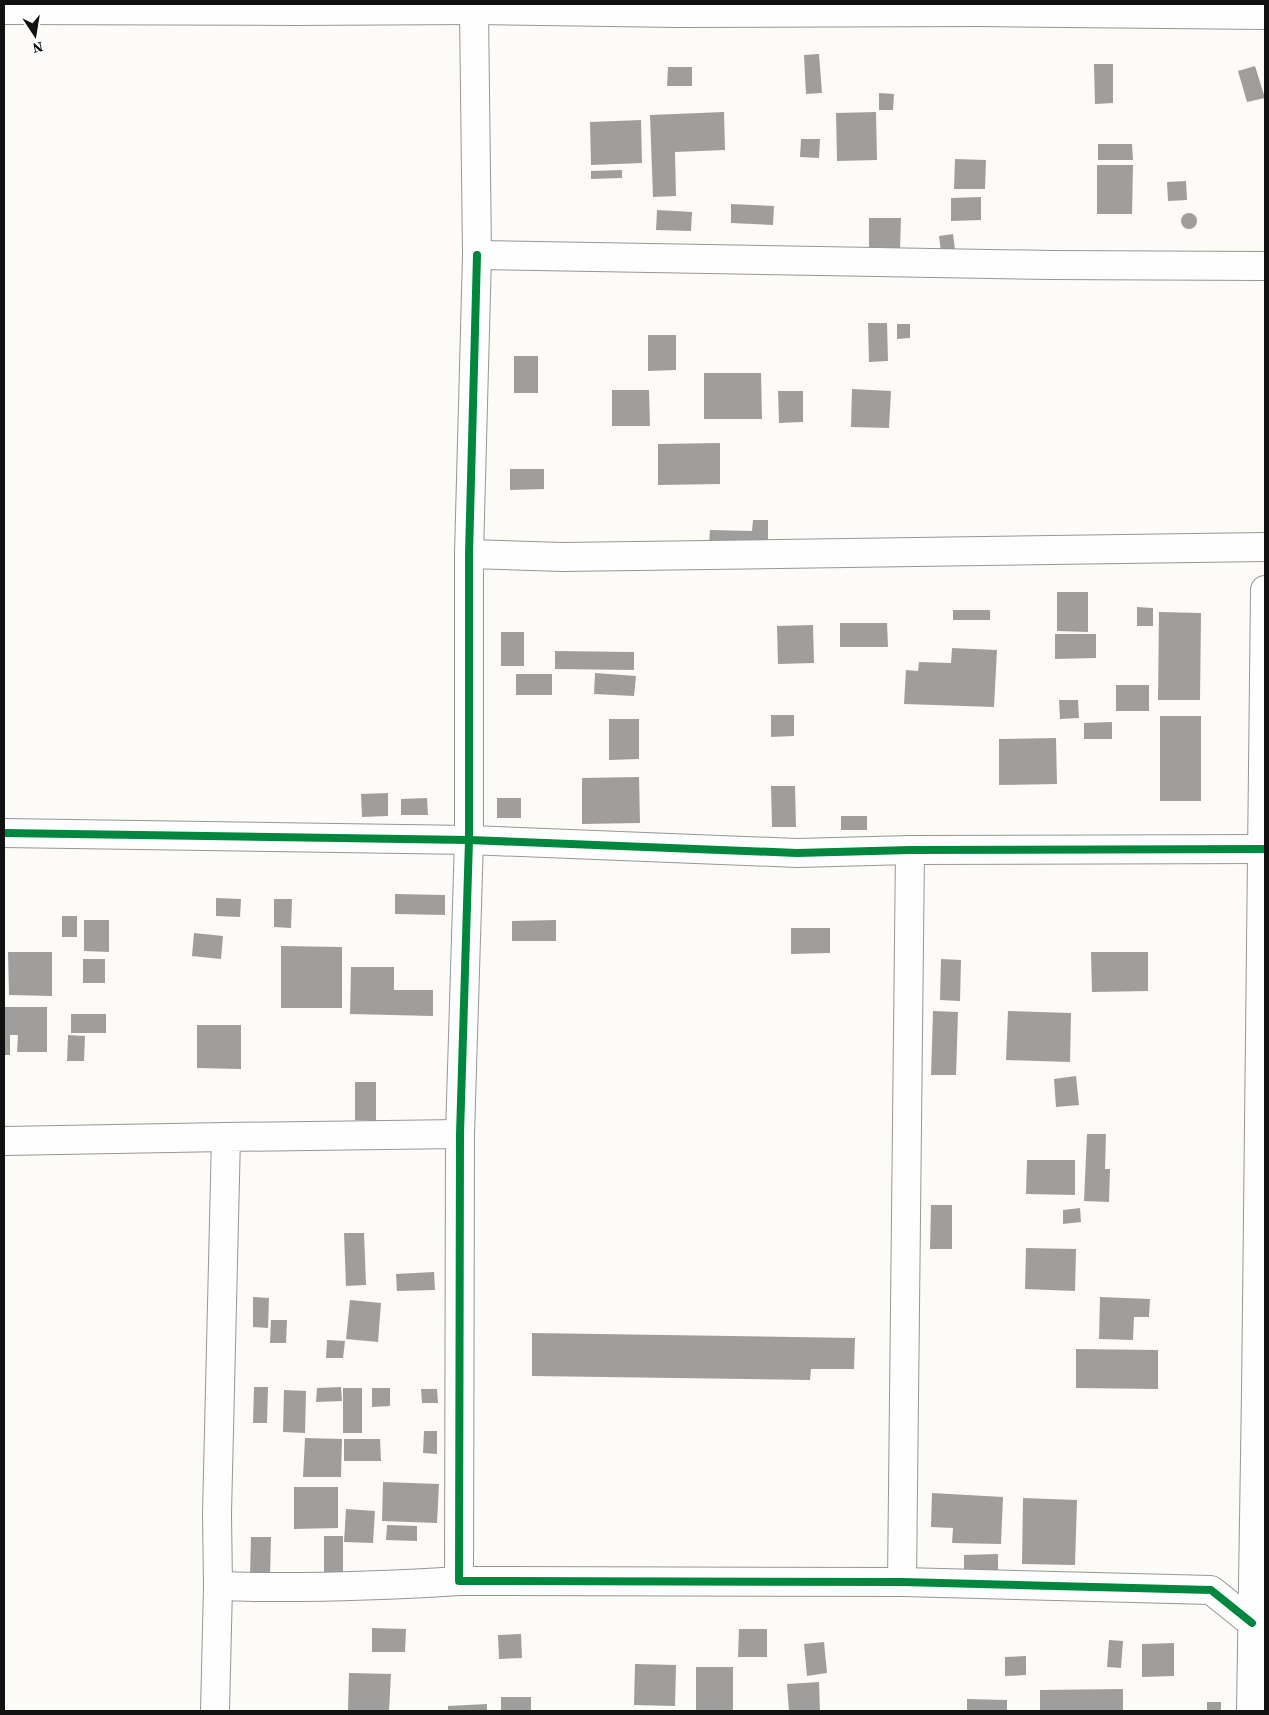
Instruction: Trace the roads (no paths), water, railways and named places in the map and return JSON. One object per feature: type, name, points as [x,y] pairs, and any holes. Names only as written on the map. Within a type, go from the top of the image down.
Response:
[{"type":"street","points":[[4,10],[979,8],[1265,16]]},
{"type":"street","points":[[459,1581],[460,1134],[469,840],[469,554],[477,254],[474,10]]},
{"type":"street","points":[[477,254],[1052,265],[1265,266]]},
{"type":"street","points":[[469,554],[562,557],[1265,547]]},
{"type":"street","points":[[1251,1711],[1252,1623],[1261,1393],[1265,590]]},
{"type":"street","points":[[4,833],[469,840],[797,853],[910,850],[1264,849]]},
{"type":"street","points":[[902,1582],[910,850]]},
{"type":"street","points":[[4,1140],[460,1134]]},
{"type":"street","points":[[215,1711],[218,1586],[217,1514],[226,1137]]},
{"type":"street","points":[[218,1586],[285,1588],[382,1586],[459,1581],[902,1582],[1211,1590],[1252,1623]]}]
